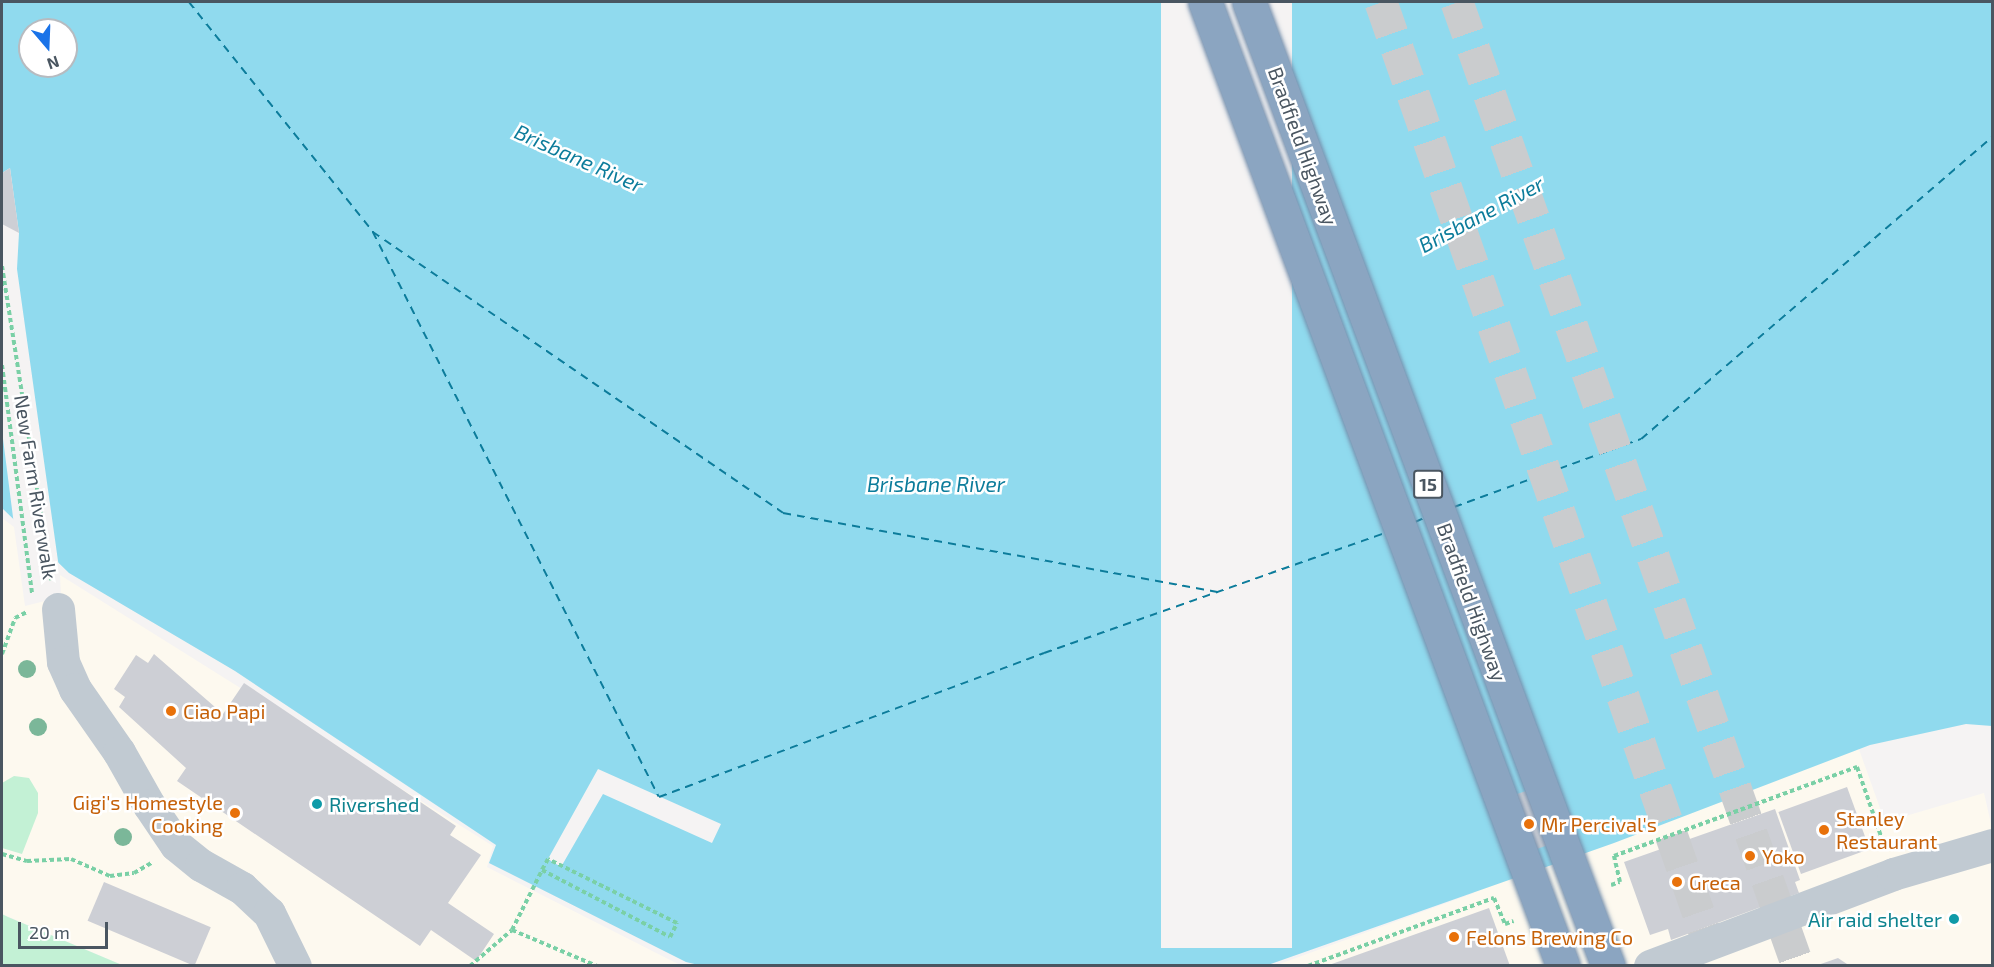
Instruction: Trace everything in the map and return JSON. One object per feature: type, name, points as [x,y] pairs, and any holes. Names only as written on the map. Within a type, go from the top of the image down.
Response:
[{"type":"highway","name":"Bradfield Highway","points":[[1205,2],[1563,966]]},
{"type":"highway","name":"Bradfield Highway","points":[[1249,2],[1608,966]]},
{"type":"street","points":[[48,601],[63,662],[75,690],[176,845],[201,865],[242,888],[269,913],[295,966]]},
{"type":"street","points":[[1667,963],[1890,864],[1992,845]]},
{"type":"path","name":"New Farm Riverwalk","points":[[2,266],[48,601]]},
{"type":"path","name":"New Farm Riverwalk","points":[[2,365],[48,601]]},
{"type":"path","points":[[2,654],[15,618],[48,601]]},
{"type":"path","points":[[1600,889],[1620,882],[1614,856],[1857,766],[1890,864]]},
{"type":"path","points":[[2,854],[27,861],[70,859],[110,876],[121,876],[147,866],[176,845]]},
{"type":"path","points":[[470,966],[512,930],[530,888],[548,859],[677,923],[670,936],[542,870]]},
{"type":"path","points":[[1308,966],[1494,898],[1505,924],[1516,920]]},
{"type":"path","points":[[512,930],[597,966]]},
{"type":"shaded area","points":[[2,518],[14,527],[25,606],[61,597],[60,575],[493,846],[487,867],[680,965],[122,965],[2,914]]},
{"type":"shaded area","points":[[1856,741],[1885,822],[1984,793],[1992,828],[1992,965],[1274,966],[1474,893],[1446,813]]},
{"type":"green space","points":[[14,776],[29,778],[38,793],[38,813],[22,854],[2,848],[2,783]]},
{"type":"green space","points":[[2,914],[8,917],[122,965],[2,965]]},
{"type":"water","name":"Brisbane River","points":[[2,2],[1992,2],[1992,726],[1966,724],[1870,745],[1614,843],[1268,965],[703,966],[686,962],[489,863],[496,845],[235,671],[69,573],[2,508]]},
{"type":"pier","points":[[1161,2],[1292,2],[1292,948],[1161,948]]},
{"type":"pier","points":[[10,168],[19,233],[17,269],[59,568],[14,525],[2,431],[2,173]]},
{"type":"pier","points":[[598,769],[721,824],[712,843],[603,794],[561,867],[548,859]]},
{"type":"building","points":[[10,168],[19,233],[2,224],[2,173]]},
{"type":"building","name":"Rivershed","points":[[154,654],[223,714],[244,683],[456,826],[450,835],[481,855],[448,903],[494,934],[476,961],[431,930],[420,946],[177,781],[186,768],[119,707],[125,697],[114,689],[136,655],[148,663]]},
{"type":"building","name":"Stanley Restaurant","points":[[1847,787],[1870,849],[1801,874],[1778,812]]},
{"type":"building","points":[[1526,791],[1548,845],[1529,852],[1517,794]]},
{"type":"building","points":[[1775,809],[1800,880],[1795,882],[1799,893],[1671,940],[1668,929],[1650,935],[1624,862]]},
{"type":"building","points":[[104,882],[211,927],[194,966],[88,921]]},
{"type":"building","name":"Felons Brewing Co","points":[[1489,908],[1510,966],[1329,966],[1329,965]]},
{"type":"building","points":[[1838,958],[1850,966],[1818,966],[1818,965]]},
{"type":"ferry route","points":[[189,2],[373,232],[659,797],[1044,653],[1385,533]]},
{"type":"ferry route","points":[[1454,507],[1641,439],[1992,137]]},
{"type":"ferry route","points":[[373,232],[783,513],[1219,592]]},
{"type":"ferry route","points":[[1415,522],[1424,518]]},
{"type":"tunnel","points":[[1381,2],[1717,966]]},
{"type":"tunnel","points":[[1457,2],[1798,966]]},
{"type":"place","name":"Ciao Papi","points":[[171,711]]},
{"type":"place","name":"Rivershed","points":[[317,804]]},
{"type":"place","name":"Gigi's Homestyle Cooking","points":[[235,813]]},
{"type":"place","name":"Mr Percival's","points":[[1529,824]]},
{"type":"place","name":"Stanley Restaurant","points":[[1824,830]]},
{"type":"place","name":"Yoko","points":[[1750,856]]},
{"type":"place","name":"Greca","points":[[1677,882]]},
{"type":"place","name":"Air raid shelter","points":[[1954,919]]},
{"type":"place","name":"Felons Brewing Co","points":[[1454,937]]}]
